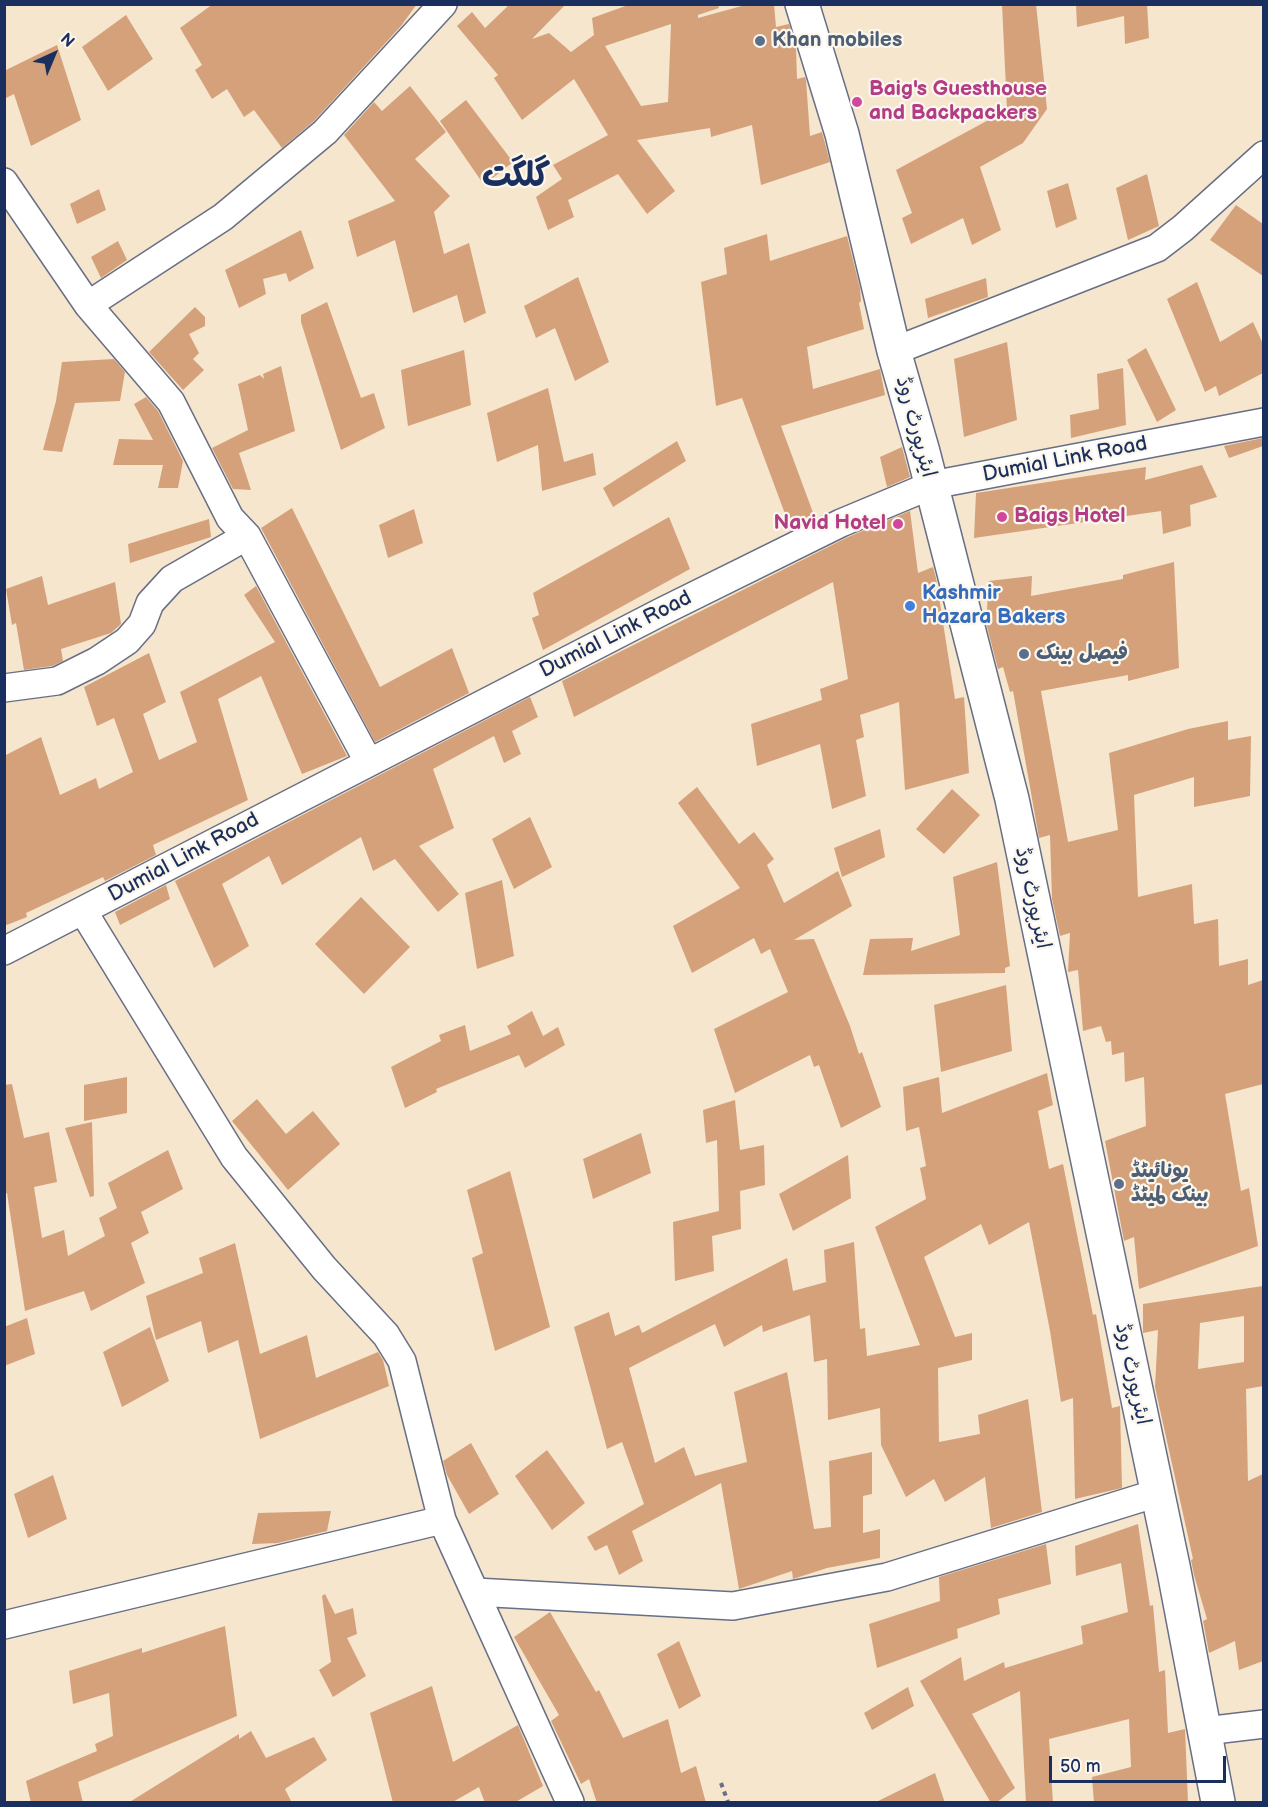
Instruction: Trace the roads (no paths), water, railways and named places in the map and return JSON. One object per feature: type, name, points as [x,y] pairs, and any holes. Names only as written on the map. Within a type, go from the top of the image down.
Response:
[{"type":"highway","name":"ایئرپورٹ روڈ","points":[[802,4],[842,134],[894,351],[932,485],[1012,799],[1157,1493],[1218,1803]]},
{"type":"street","points":[[88,305],[223,217],[325,132],[443,4]]},
{"type":"street","points":[[894,351],[1156,248],[1184,228],[1263,155]]},
{"type":"street","points":[[4,183],[88,305],[171,402],[230,518],[247,536],[368,761]]},
{"type":"street","name":"Dumial Link Road","points":[[4,951],[368,761],[841,523],[932,485],[1263,422]]},
{"type":"street","points":[[4,688],[57,681],[97,661],[127,641],[142,624],[150,603],[172,579],[247,536]]},
{"type":"street","points":[[83,910],[234,1157],[324,1268],[386,1335],[402,1361],[442,1520],[570,1803]]},
{"type":"street","points":[[475,1593],[733,1606],[887,1578],[1157,1493]]},
{"type":"street","points":[[4,1625],[442,1520]]},
{"type":"street","points":[[1204,1731],[1263,1724]]},
{"type":"place","name":"Khan mobiles","points":[[760,41]]},
{"type":"place","name":"Baig's Guesthouse and Backpackers","points":[[857,102]]},
{"type":"place","name":"Baigs Hotel","points":[[1002,517]]},
{"type":"place","name":"Navid Hotel","points":[[898,524]]},
{"type":"place","name":"Kashmir Hazara Bakers","points":[[910,606]]},
{"type":"place","name":"فیصل بینک","points":[[1024,654]]},
{"type":"place","name":"یونائیٹڈ بینک لمیٹڈ","points":[[1119,1184]]},
{"type":"district","name":"گلگت","points":[[516,178]]}]
